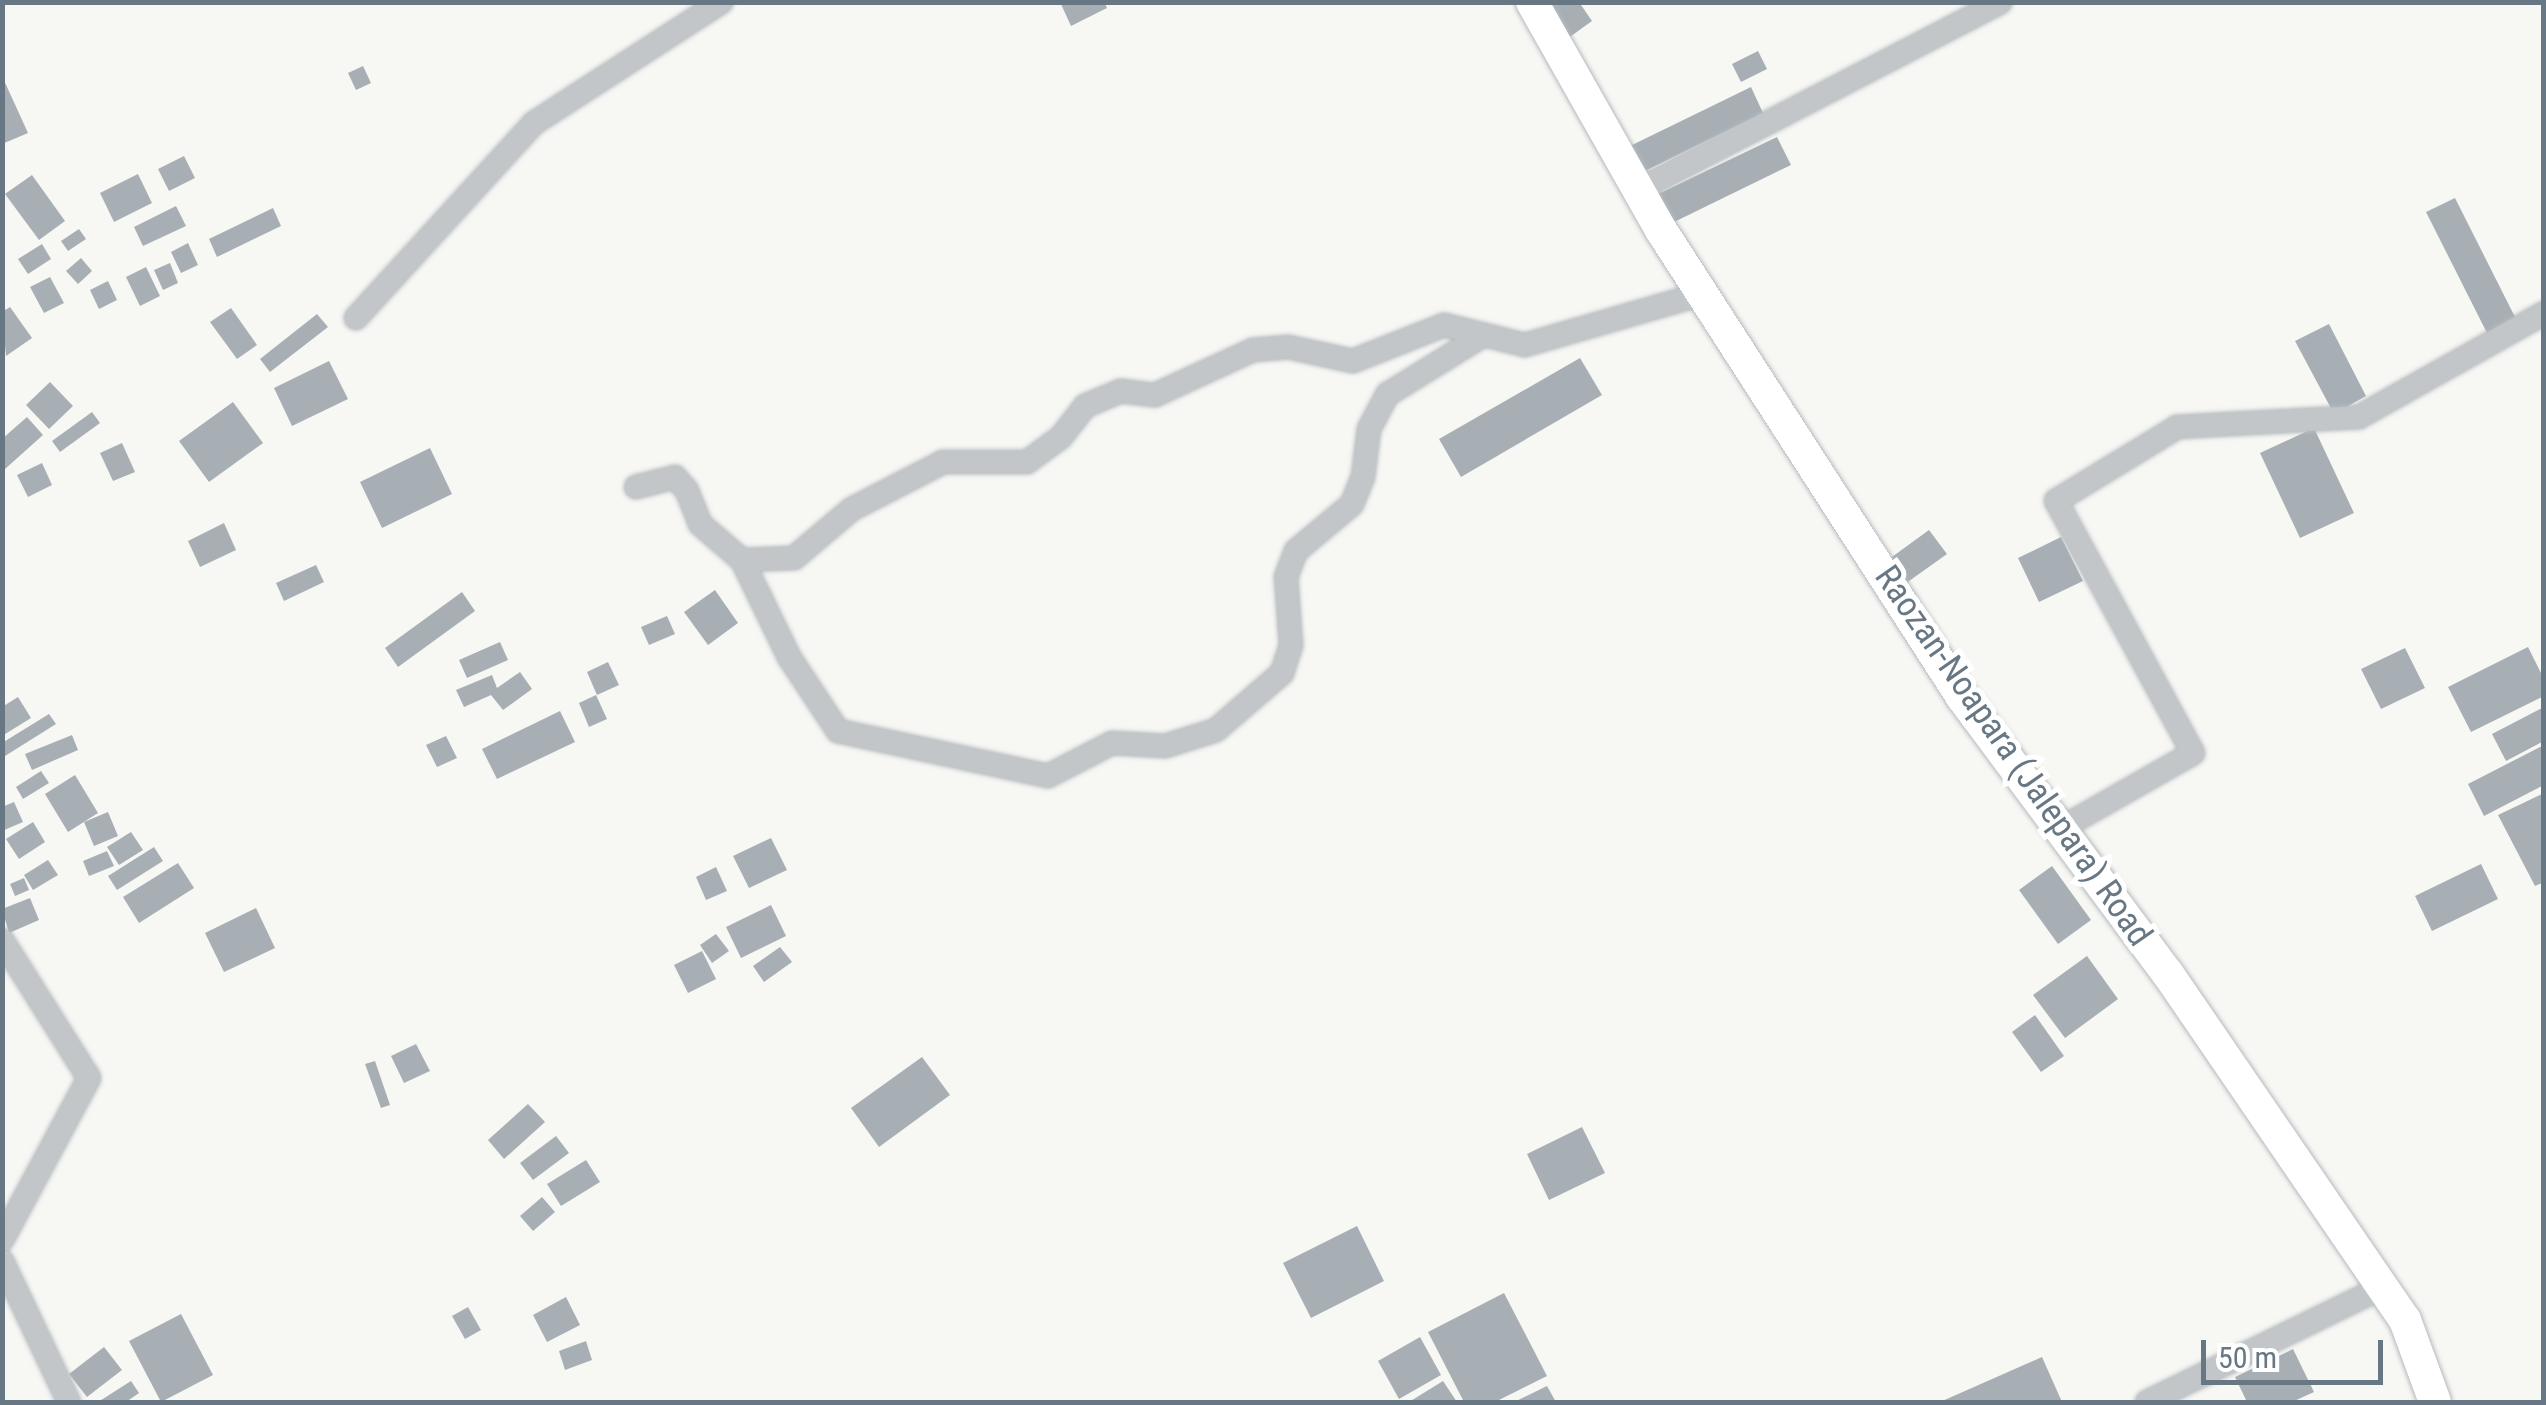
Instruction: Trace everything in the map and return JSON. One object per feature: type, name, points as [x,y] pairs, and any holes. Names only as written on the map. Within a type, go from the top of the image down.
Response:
[{"type":"main road","name":"Raozan-Noapara (Jalepara) Road","points":[[1532,2],[1702,294],[1962,697],[2060,829],[2405,1320],[2435,1402]]},
{"type":"street","points":[[356,318],[534,122],[720,2]]},
{"type":"street","points":[[1638,190],[2000,2]]},
{"type":"street","points":[[742,560],[794,558],[852,509],[943,462],[1026,462],[1062,436],[1085,406],[1121,391],[1155,396],[1253,350],[1288,348],[1353,361],[1444,324],[1526,344],[1702,294]]},
{"type":"street","points":[[2060,829],[2194,753],[2056,502],[2177,427],[2359,417],[2544,313]]},
{"type":"street","points":[[636,486],[674,477],[700,524],[742,560],[789,657],[838,731],[1048,776],[1112,742],[1165,746],[1216,730],[1282,673],[1292,645],[1286,577],[1296,551],[1352,504],[1364,477],[1369,429],[1388,394],[1482,336]]},
{"type":"street","points":[[2,940],[89,1078],[2,1240]]},
{"type":"street","points":[[2,1260],[69,1402]]},
{"type":"street","points":[[2147,1402],[2383,1287]]},
{"type":"building","points":[[1060,2],[1104,2],[1107,8],[1071,26]]},
{"type":"building","points":[[1553,2],[1579,2],[1592,21],[1560,44],[1538,14]]},
{"type":"building","points":[[1758,51],[1767,69],[1741,82],[1732,64]]},
{"type":"building","points":[[363,66],[371,83],[356,90],[348,73]]},
{"type":"building","points":[[2,76],[28,133],[2,144]]},
{"type":"building","points":[[1751,87],[1763,113],[1641,173],[1628,147]]},
{"type":"building","points":[[1777,137],[1791,165],[1670,224],[1656,195]]},
{"type":"building","points":[[184,156],[195,178],[169,191],[158,169]]},
{"type":"building","points":[[138,174],[152,203],[114,222],[100,193]]},
{"type":"building","points":[[32,175],[65,221],[39,240],[5,194]]},
{"type":"building","points":[[2455,198],[2516,319],[2487,333],[2426,212]]},
{"type":"building","points":[[176,206],[186,226],[143,246],[134,227]]},
{"type":"building","points":[[273,208],[281,226],[217,257],[209,239]]},
{"type":"building","points":[[79,229],[86,239],[68,251],[61,241]]},
{"type":"building","points":[[188,243],[198,265],[181,273],[171,252]]},
{"type":"building","points":[[42,244],[51,259],[28,274],[18,259]]},
{"type":"building","points":[[81,258],[92,271],[78,284],[66,271]]},
{"type":"building","points":[[170,263],[178,283],[163,290],[154,270]]},
{"type":"building","points":[[146,267],[160,296],[140,306],[126,277]]},
{"type":"building","points":[[50,277],[64,303],[44,313],[30,287]]},
{"type":"building","points":[[108,281],[117,300],[99,309],[90,290]]},
{"type":"building","points":[[10,307],[32,338],[6,356],[2,312]]},
{"type":"building","points":[[231,308],[257,345],[237,359],[210,322]]},
{"type":"building","points":[[317,314],[328,327],[270,372],[260,359]]},
{"type":"building","points":[[2329,324],[2366,396],[2334,414],[2295,341]]},
{"type":"building","points":[[1580,358],[1602,395],[1461,477],[1439,439]]},
{"type":"building","points":[[329,361],[348,399],[292,426],[274,388]]},
{"type":"building","points":[[50,382],[73,406],[49,429],[26,405]]},
{"type":"building","points":[[233,402],[263,443],[209,482],[179,441]]},
{"type":"building","points":[[92,412],[100,423],[60,452],[52,441]]},
{"type":"building","points":[[27,417],[43,435],[5,469],[2,439]]},
{"type":"building","points":[[2314,428],[2354,513],[2300,538],[2260,453]]},
{"type":"building","points":[[122,443],[135,472],[113,481],[100,453]]},
{"type":"building","points":[[430,448],[452,494],[382,528],[360,482]]},
{"type":"building","points":[[42,463],[52,485],[28,497],[17,475]]},
{"type":"building","points":[[224,523],[236,550],[200,567],[188,541]]},
{"type":"building","points":[[1929,530],[1947,554],[1902,586],[1885,562]]},
{"type":"building","points":[[2061,537],[2083,581],[2039,602],[2018,558]]},
{"type":"building","points":[[316,565],[324,582],[284,601],[276,583]]},
{"type":"building","points":[[715,590],[738,623],[708,645],[684,612]]},
{"type":"building","points":[[462,592],[475,611],[398,667],[385,648]]},
{"type":"building","points":[[667,616],[675,634],[649,645],[641,627]]},
{"type":"building","points":[[500,642],[508,660],[467,678],[459,660]]},
{"type":"building","points":[[2528,647],[2544,679],[2544,696],[2471,732],[2448,687]]},
{"type":"building","points":[[2405,648],[2425,688],[2381,709],[2361,669]]},
{"type":"building","points":[[608,662],[619,685],[597,695],[587,672]]},
{"type":"building","points":[[520,672],[532,689],[503,710],[491,695],[464,707],[456,690],[492,675],[497,688]]},
{"type":"building","points":[[596,695],[607,719],[589,727],[579,703]]},
{"type":"building","points":[[18,697],[31,718],[2,736],[2,707]]},
{"type":"building","points":[[2544,707],[2544,741],[2506,761],[2492,734]]},
{"type":"building","points":[[560,711],[575,742],[497,779],[482,749]]},
{"type":"building","points":[[49,714],[56,724],[5,756],[2,743]]},
{"type":"building","points":[[72,735],[78,750],[32,770],[25,754]]},
{"type":"building","points":[[446,736],[457,758],[437,767],[426,745]]},
{"type":"building","points":[[2544,745],[2544,785],[2484,816],[2468,784]]},
{"type":"building","points":[[41,771],[49,783],[23,799],[16,787]]},
{"type":"building","points":[[75,775],[98,813],[68,832],[45,794]]},
{"type":"building","points":[[2544,793],[2544,882],[2535,886],[2498,815]]},
{"type":"building","points":[[14,802],[23,822],[2,831],[2,807]]},
{"type":"building","points":[[108,812],[118,836],[94,846],[84,822]]},
{"type":"building","points":[[33,822],[45,842],[19,859],[6,839]]},
{"type":"building","points":[[131,832],[143,850],[119,865],[107,847]]},
{"type":"building","points":[[771,838],[787,870],[749,888],[733,856]]},
{"type":"building","points":[[154,847],[163,861],[117,890],[108,876]]},
{"type":"building","points":[[107,851],[114,866],[89,876],[83,861]]},
{"type":"building","points":[[48,860],[58,875],[33,890],[24,875]]},
{"type":"building","points":[[178,863],[194,888],[139,923],[123,897]]},
{"type":"building","points":[[2481,864],[2498,899],[2432,931],[2415,896]]},
{"type":"building","points":[[2052,866],[2091,920],[2058,944],[2019,890]]},
{"type":"building","points":[[716,867],[727,891],[706,900],[696,877]]},
{"type":"building","points":[[24,878],[29,890],[15,896],[10,884]]},
{"type":"building","points":[[30,898],[39,920],[9,933],[2,909]]},
{"type":"building","points":[[771,905],[786,936],[741,958],[726,927]]},
{"type":"building","points":[[256,908],[275,948],[224,972],[205,933]]},
{"type":"building","points":[[716,934],[729,951],[712,963],[700,945]]},
{"type":"building","points":[[780,947],[792,962],[764,982],[753,966]]},
{"type":"building","points":[[702,951],[716,979],[688,993],[674,965]]},
{"type":"building","points":[[2087,956],[2118,999],[2065,1038],[2033,995]]},
{"type":"building","points":[[2035,1015],[2064,1056],[2041,1072],[2012,1032]]},
{"type":"building","points":[[416,1044],[430,1071],[404,1083],[391,1056]]},
{"type":"building","points":[[922,1057],[950,1095],[879,1147],[851,1108]]},
{"type":"building","points":[[375,1061],[390,1105],[381,1108],[365,1064]]},
{"type":"building","points":[[528,1104],[545,1122],[504,1159],[488,1140]]},
{"type":"building","points":[[1582,1127],[1605,1173],[1549,1200],[1527,1154]]},
{"type":"building","points":[[556,1136],[569,1153],[533,1180],[520,1163]]},
{"type":"building","points":[[586,1160],[600,1182],[561,1206],[547,1184]]},
{"type":"building","points":[[542,1197],[555,1212],[533,1231],[520,1216]]},
{"type":"building","points":[[1357,1226],[1384,1281],[1311,1318],[1283,1263]]},
{"type":"building","points":[[1504,1293],[1547,1376],[1495,1402],[1464,1402],[1428,1332]]},
{"type":"building","points":[[566,1297],[580,1325],[547,1342],[533,1315]]},
{"type":"building","points":[[468,1307],[481,1330],[465,1339],[452,1316]]},
{"type":"building","points":[[181,1314],[213,1375],[161,1402],[129,1341]]},
{"type":"building","points":[[1420,1337],[1441,1375],[1399,1399],[1378,1361]]},
{"type":"building","points":[[586,1341],[592,1360],[565,1370],[559,1351]]},
{"type":"building","points":[[104,1347],[122,1370],[87,1397],[69,1374]]},
{"type":"building","points":[[2293,1349],[2314,1392],[2292,1402],[2247,1402],[2235,1377]]},
{"type":"building","points":[[2042,1357],[2062,1402],[1940,1402]]},
{"type":"building","points":[[131,1381],[139,1393],[126,1402],[98,1402]]},
{"type":"building","points":[[1443,1381],[1457,1402],[1409,1402]]},
{"type":"building","points":[[1547,1386],[1556,1402],[1514,1402]]}]
